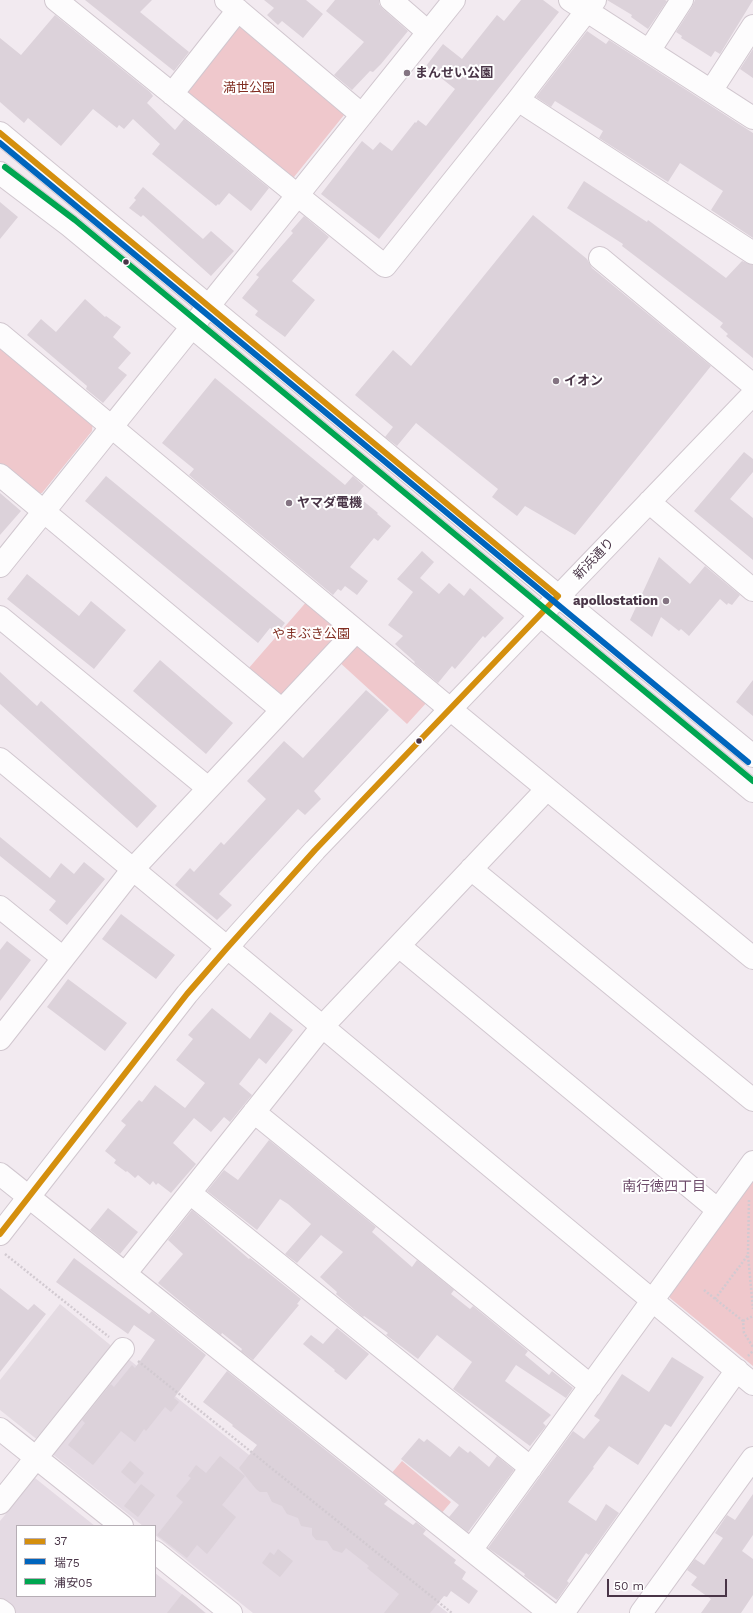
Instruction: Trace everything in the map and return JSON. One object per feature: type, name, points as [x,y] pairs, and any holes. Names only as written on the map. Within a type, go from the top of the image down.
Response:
[{"type":"street","points":[[391,0],[428,32]]},
{"type":"street","points":[[0,566],[454,0]]},
{"type":"street","points":[[649,51],[682,0]]},
{"type":"street","points":[[66,3],[172,94],[385,266],[518,100],[584,4],[649,51],[753,118]]},
{"type":"street","points":[[172,94],[232,5],[362,115]]},
{"type":"street","points":[[711,91],[753,26]]},
{"type":"street","points":[[518,100],[753,253]]},
{"type":"street","points":[[0,133],[753,756]]},
{"type":"street","points":[[0,173],[70,226],[192,326],[753,791]]},
{"type":"street","points":[[600,258],[753,385]]},
{"type":"street","points":[[0,334],[450,709],[753,958]]},
{"type":"street","name":"新浜通り","points":[[2,1244],[28,1197],[187,994],[227,948],[315,850],[753,394]]},
{"type":"street","points":[[0,475],[282,710]]},
{"type":"street","points":[[649,502],[753,590]]},
{"type":"street","points":[[0,617],[208,788]]},
{"type":"street","points":[[0,1039],[132,869],[356,630]]},
{"type":"street","points":[[0,759],[753,1384]]},
{"type":"street","points":[[125,1274],[322,1027],[547,789]]},
{"type":"street","points":[[471,869],[753,1100]]},
{"type":"street","points":[[0,907],[63,958]]},
{"type":"street","points":[[399,946],[718,1210]]},
{"type":"street","points":[[254,1112],[591,1386]]},
{"type":"street","points":[[471,1550],[753,1162]]},
{"type":"street","points":[[0,1174],[550,1613]]},
{"type":"street","points":[[190,1193],[531,1468]]},
{"type":"street","points":[[0,1503],[123,1349]]},
{"type":"street","points":[[563,1613],[736,1370]]},
{"type":"street","points":[[0,1429],[121,1525]]},
{"type":"street","points":[[641,1613],[753,1458]]},
{"type":"street","points":[[156,1553],[231,1613]]},
{"type":"street","points":[[0,1610],[4,1613]]},
{"type":"path","points":[[738,1183],[749,1193],[748,1255],[753,1309]]},
{"type":"path","points":[[748,1208],[753,1208]]},
{"type":"path","points":[[2,1244],[123,1349],[452,1613]]},
{"type":"path","points":[[715,1299],[748,1255]]},
{"type":"path","points":[[704,1290],[743,1321],[744,1333],[753,1347]]},
{"type":"path","points":[[743,1321],[753,1316]]},
{"type":"shaded area","points":[[60,1304],[114,1348],[39,1441],[0,1410],[0,1380]]},
{"type":"shaded area","points":[[127,1358],[448,1613],[253,1613],[156,1536],[156,1525],[142,1525],[51,1453]]},
{"type":"shaded area","points":[[35,1478],[94,1525],[16,1525],[16,1597],[156,1597],[156,1574],[206,1613],[0,1613],[0,1521]]},
{"type":"green space","name":"満世公園","points":[[235,20],[344,108],[344,115],[294,177],[286,179],[183,95]]},
{"type":"green space","points":[[0,343],[93,421],[92,431],[42,493],[34,493],[0,465]]},
{"type":"green space","name":"やまぶき公園","points":[[308,600],[341,628],[341,636],[286,695],[278,695],[248,669]]},
{"type":"green space","points":[[354,642],[428,701],[407,724],[337,660]]},
{"type":"green space","points":[[753,1174],[753,1366],[670,1298],[668,1290]]},
{"type":"green space","points":[[402,1461],[451,1502],[440,1515],[390,1475]]},
{"type":"building","points":[[85,0],[152,0],[140,12],[189,52],[174,71]]},
{"type":"building","points":[[264,0],[306,0],[323,14],[303,38],[282,21],[278,25],[267,15],[274,8]]},
{"type":"building","points":[[335,0],[379,0],[379,4],[383,9],[408,31],[381,64],[373,72],[370,71],[352,90],[334,75],[364,42],[326,11]]},
{"type":"building","points":[[521,0],[543,0],[559,12],[379,239],[321,194],[362,141],[373,150],[380,142],[392,151],[415,122],[416,123],[418,120],[426,126],[455,89],[426,66],[443,44],[462,59],[497,15],[504,21]]},
{"type":"building","points":[[607,0],[667,1],[648,29],[631,17],[632,15]]},
{"type":"building","points":[[695,0],[753,0],[720,54],[715,51],[711,57],[681,38],[682,36],[676,32]]},
{"type":"building","points":[[55,15],[150,92],[153,96],[147,103],[175,130],[184,119],[269,188],[251,211],[229,193],[219,205],[218,204],[216,206],[152,154],[160,144],[133,119],[124,129],[119,125],[117,128],[93,109],[61,146],[28,118],[24,123],[0,102],[0,38],[21,55]]},
{"type":"building","points":[[587,31],[606,44],[609,40],[753,133],[753,238],[711,210],[723,191],[680,163],[668,182],[599,138],[603,131],[555,101],[551,107],[536,97]]},
{"type":"building","points":[[753,49],[753,78],[740,69]]},
{"type":"building","points":[[584,181],[647,222],[648,220],[726,278],[742,261],[753,265],[753,358],[726,336],[728,334],[720,327],[723,323],[622,246],[623,244],[567,208]]},
{"type":"building","points":[[143,187],[203,239],[211,231],[234,251],[211,276],[143,215],[141,217],[129,208],[136,200],[134,198]]},
{"type":"building","points":[[0,202],[18,217],[0,239]]},
{"type":"building","points":[[533,215],[587,259],[592,268],[711,366],[575,535],[525,506],[517,516],[492,497],[498,489],[416,423],[397,446],[385,437],[393,427],[355,395],[393,350],[411,366]]},
{"type":"building","points":[[304,216],[329,237],[292,281],[315,300],[285,337],[255,315],[258,311],[242,298],[259,277],[256,275],[293,233],[291,231]]},
{"type":"building","points":[[85,299],[105,317],[106,316],[121,327],[113,337],[131,353],[118,368],[127,375],[103,403],[86,389],[87,386],[27,335],[41,319],[56,332]]},
{"type":"building","points":[[215,378],[345,485],[353,476],[364,486],[356,495],[391,526],[378,541],[374,538],[350,567],[368,581],[357,595],[345,586],[341,591],[338,589],[333,595],[189,475],[194,469],[162,443]]},
{"type":"building","points":[[744,452],[753,459],[753,472],[730,499],[753,518],[753,560],[694,511]]},
{"type":"building","points":[[106,476],[285,623],[277,633],[270,628],[258,643],[85,501]]},
{"type":"building","points":[[0,493],[21,511],[0,535]]},
{"type":"building","points":[[422,551],[434,562],[420,578],[439,594],[449,583],[464,596],[470,588],[504,618],[485,638],[483,636],[455,669],[452,666],[438,683],[414,663],[415,662],[395,644],[403,636],[388,625],[413,592],[397,579]]},
{"type":"building","points":[[659,557],[690,584],[705,566],[740,595],[732,605],[728,603],[727,605],[720,599],[689,636],[681,629],[679,631],[661,617],[652,637],[630,620]]},
{"type":"building","points":[[27,574],[79,616],[91,601],[126,630],[94,669],[7,599]]},
{"type":"building","points":[[160,660],[233,723],[206,754],[133,691]]},
{"type":"building","points":[[0,672],[37,706],[41,701],[157,806],[137,828],[0,704]]},
{"type":"building","points":[[753,680],[753,716],[736,702]]},
{"type":"building","points":[[366,690],[389,710],[314,791],[321,799],[305,815],[298,809],[219,894],[232,905],[217,920],[175,885],[190,868],[194,872],[221,842],[224,845],[266,799],[247,781],[284,741],[303,758]]},
{"type":"building","points":[[0,837],[50,878],[61,863],[74,874],[84,862],[105,879],[67,925],[49,910],[56,901],[0,856]]},
{"type":"building","points":[[121,914],[175,955],[156,979],[102,939]]},
{"type":"building","points":[[7,941],[31,960],[0,1001],[0,950]]},
{"type":"building","points":[[68,979],[127,1023],[105,1051],[47,1007]]},
{"type":"building","points":[[212,1008],[250,1039],[270,1012],[293,1030],[266,1064],[259,1058],[239,1084],[252,1095],[230,1122],[224,1117],[211,1132],[194,1118],[173,1143],[196,1164],[171,1193],[158,1183],[156,1185],[153,1181],[150,1185],[138,1175],[135,1178],[114,1163],[116,1160],[105,1151],[126,1125],[121,1121],[139,1100],[142,1102],[155,1085],[185,1108],[205,1083],[176,1060],[193,1039],[188,1035]]},
{"type":"building","points":[[269,1140],[376,1227],[372,1232],[412,1267],[417,1260],[454,1290],[451,1294],[470,1309],[473,1306],[528,1351],[525,1355],[549,1375],[552,1371],[573,1388],[566,1398],[516,1365],[505,1381],[551,1415],[543,1423],[546,1426],[530,1446],[453,1389],[472,1362],[437,1335],[418,1359],[386,1335],[388,1333],[364,1316],[363,1317],[336,1294],[337,1292],[320,1277],[343,1252],[321,1235],[297,1263],[285,1254],[311,1224],[288,1204],[280,1199],[257,1230],[207,1191],[224,1170],[238,1180]]},
{"type":"building","points":[[108,1208],[138,1232],[120,1254],[90,1230]]},
{"type":"building","points":[[192,1210],[249,1259],[250,1258],[301,1299],[297,1304],[299,1305],[253,1360],[241,1351],[242,1349],[222,1333],[221,1335],[158,1283],[183,1254],[168,1240]]},
{"type":"building","points":[[74,1258],[149,1314],[152,1311],[206,1355],[174,1398],[179,1402],[171,1412],[165,1407],[146,1431],[144,1429],[135,1442],[121,1431],[93,1465],[68,1445],[85,1423],[82,1420],[111,1384],[114,1387],[132,1365],[135,1368],[155,1340],[134,1325],[128,1334],[56,1282]]},
{"type":"building","points":[[0,1288],[28,1310],[34,1304],[46,1314],[0,1372]]},
{"type":"building","points":[[337,1328],[369,1354],[346,1380],[303,1344],[311,1335],[323,1344]]},
{"type":"building","points":[[672,1357],[704,1377],[671,1427],[665,1424],[638,1465],[609,1446],[568,1502],[596,1521],[606,1504],[619,1513],[589,1555],[586,1553],[567,1581],[569,1583],[557,1600],[524,1576],[525,1574],[488,1548],[573,1431],[584,1439],[600,1420],[594,1416],[622,1374],[649,1392]]},
{"type":"building","points":[[227,1371],[388,1500],[384,1504],[413,1525],[416,1522],[426,1530],[423,1534],[456,1560],[454,1563],[466,1572],[462,1579],[478,1591],[469,1604],[451,1591],[447,1597],[444,1596],[430,1613],[384,1613],[399,1594],[367,1568],[369,1566],[346,1548],[342,1553],[333,1550],[327,1541],[316,1540],[312,1535],[312,1528],[301,1526],[298,1518],[287,1514],[282,1506],[272,1502],[267,1492],[260,1492],[256,1489],[239,1468],[257,1445],[203,1402]]},
{"type":"building","points":[[419,1438],[424,1442],[427,1439],[450,1457],[459,1446],[468,1453],[470,1451],[489,1467],[497,1456],[514,1470],[468,1532],[449,1517],[459,1505],[401,1459]]},
{"type":"building","points":[[220,1456],[245,1476],[222,1505],[236,1517],[207,1554],[197,1545],[187,1558],[157,1535],[183,1502],[176,1496],[191,1478],[188,1476],[196,1465],[206,1473]]},
{"type":"building","points":[[130,1461],[144,1473],[135,1484],[121,1472]]},
{"type":"building","points":[[141,1484],[155,1495],[138,1517],[124,1506]]},
{"type":"building","points":[[753,1494],[753,1535],[742,1551],[753,1559],[753,1595],[741,1613],[701,1613],[711,1599],[691,1585],[697,1577],[687,1570],[695,1559],[704,1565],[723,1538],[715,1533],[727,1515],[735,1520]]},
{"type":"building","points":[[278,1549],[293,1561],[280,1577],[262,1563],[270,1552],[274,1555]]},
{"type":"building","points":[[182,1594],[195,1604],[205,1613],[167,1613]]},
{"type":"transit line","name":"37","points":[[0,133],[558,596],[315,850],[227,948],[187,994],[0,1234]]},
{"type":"transit line","name":"瑞75","points":[[0,143],[748,762]]},
{"type":"transit line","name":"浦安05","points":[[5,167],[75,220],[753,781]]},
{"type":"place","name":"まんせい公園","points":[[407,73]]},
{"type":"place","name":"イオン","points":[[556,381]]},
{"type":"place","name":"ヤマダ電機","points":[[289,503]]},
{"type":"place","name":"apollostation","points":[[666,601]]},
{"type":"district","name":"南行徳四丁目","points":[[664,1187]]}]
